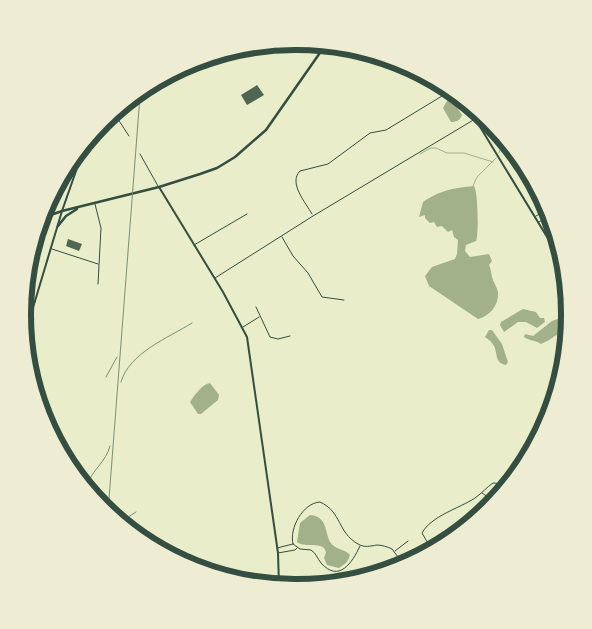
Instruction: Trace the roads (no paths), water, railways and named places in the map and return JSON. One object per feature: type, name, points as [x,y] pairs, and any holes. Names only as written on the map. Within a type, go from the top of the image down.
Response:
[{"type":"main road","points":[[50,215],[159,187],[217,168],[260,138],[277,117],[321,51]]},
{"type":"main road","points":[[58,226],[70,213],[80,207]]},
{"type":"street","points":[[313,216],[295,184],[297,174],[300,171],[328,164],[370,133],[386,130],[444,95]]},
{"type":"street","points":[[118,118],[129,136]]},
{"type":"street","points":[[214,278],[475,119],[552,245]]},
{"type":"street","points":[[140,154],[247,337],[278,553],[279,579]]},
{"type":"street","points":[[31,315],[62,211],[79,163]]},
{"type":"street","points":[[94,203],[101,228],[98,284]]},
{"type":"street","points":[[534,216],[541,213]]},
{"type":"street","points":[[194,245],[247,214]]},
{"type":"street","points":[[538,223],[543,219]]},
{"type":"street","points":[[282,236],[293,256],[308,273],[322,297],[344,300]]},
{"type":"street","points":[[52,249],[99,264]]},
{"type":"street","points":[[256,307],[270,337],[278,339],[290,336]]},
{"type":"street","points":[[242,327],[260,316]]},
{"type":"street","points":[[428,544],[422,532],[426,527],[448,512],[473,499],[494,483],[500,484]]},
{"type":"street","points":[[481,493],[487,497]]},
{"type":"street","points":[[361,546],[345,569],[337,572],[321,563],[311,550],[300,549],[293,544],[292,540],[295,526],[300,516],[308,506],[320,502],[331,508],[346,535],[361,546],[370,547],[378,545],[392,549],[399,558]]},
{"type":"street","points":[[394,551],[408,541]]},
{"type":"street","points":[[277,548],[293,544]]},
{"type":"street","points":[[278,553],[295,550],[297,547]]},
{"type":"waterway","points":[[499,153],[501,147]]},
{"type":"waterway","points":[[420,154],[431,148],[436,148],[447,153],[464,153],[493,162]]},
{"type":"waterway","points":[[473,186],[477,177],[496,158]]},
{"type":"railway","points":[[109,502],[140,101]]},
{"type":"railway","points":[[121,382],[125,372],[141,355],[192,323]]},
{"type":"railway","points":[[106,377],[117,357]]},
{"type":"railway","points":[[89,480],[105,457],[110,446]]},
{"type":"railway","points":[[126,518],[136,512]]}]
